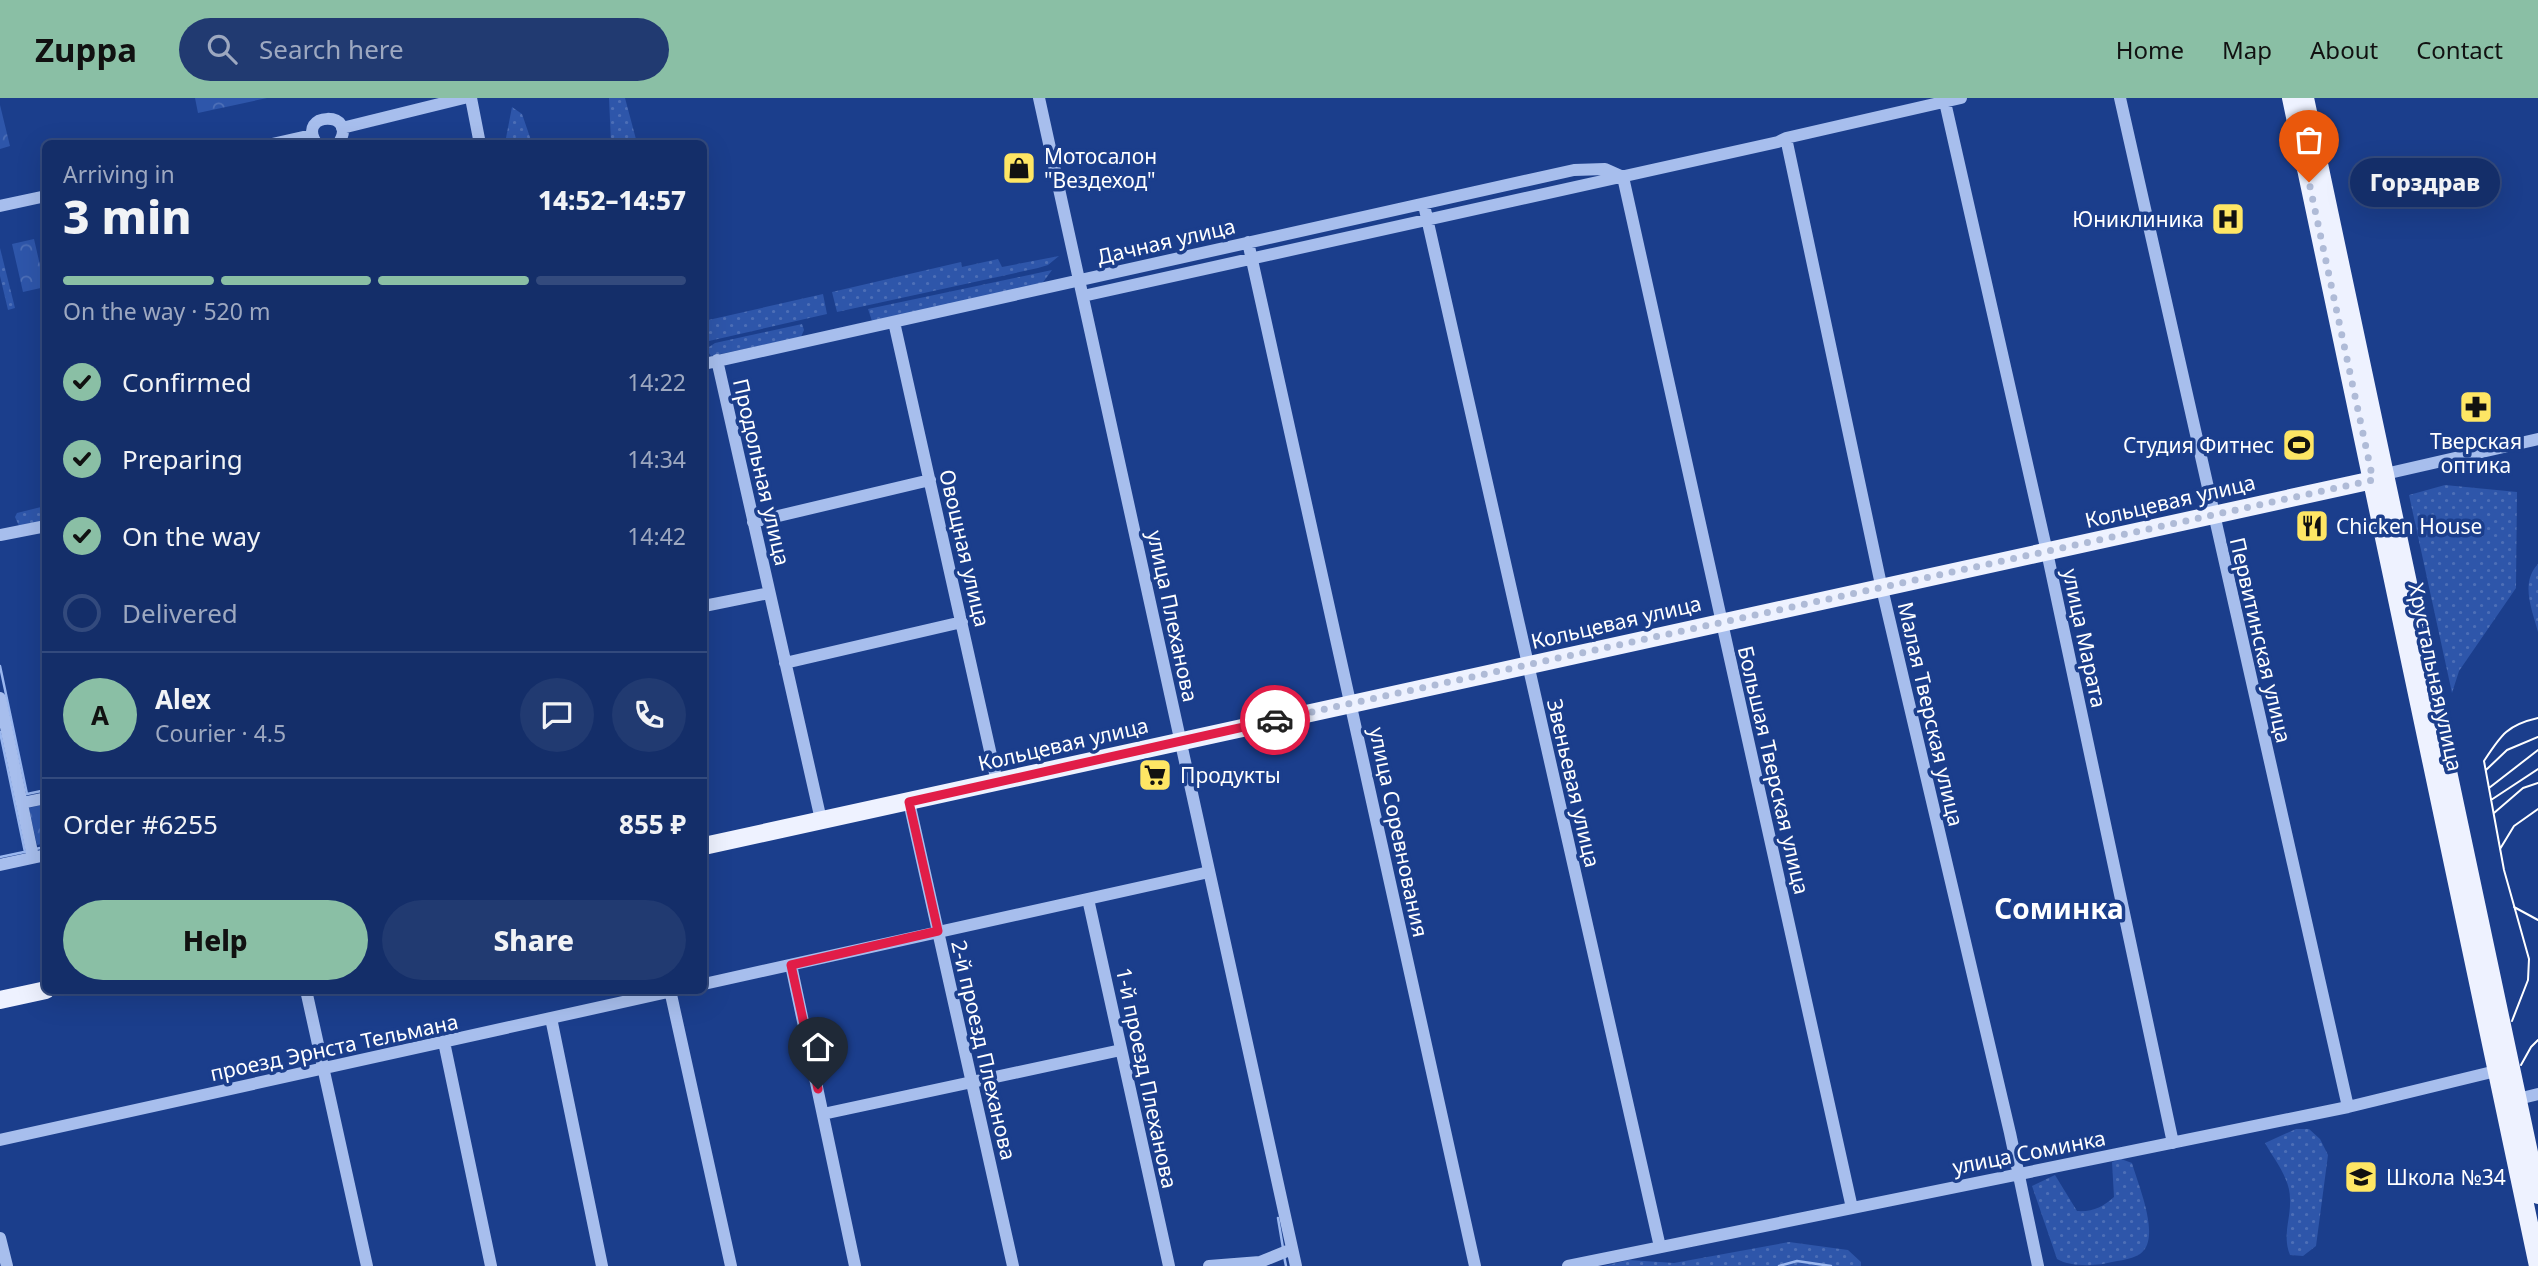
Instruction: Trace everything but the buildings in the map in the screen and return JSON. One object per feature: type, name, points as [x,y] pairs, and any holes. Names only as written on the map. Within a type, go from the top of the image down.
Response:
[{"type":"main road","name":"Хрустальная улица","points":[[2291,98],[2379,477]]},
{"type":"main road","name":"Хрустальная улица","points":[[2305,98],[2379,477],[2504,1069],[2538,1266]]},
{"type":"main road","name":"Кольцевая улица","points":[[707,845],[2379,477]]},
{"type":"main road","points":[[0,1000],[42,991]]},
{"type":"main road","name":"Хрустальная улица","points":[[2510,1101],[2538,1195]]},
{"type":"street","points":[[342,128],[464,98]]},
{"type":"street","points":[[471,98],[479,140]]},
{"type":"street","name":"улица Плеханова","points":[[1039,98],[1296,1266]]},
{"type":"street","name":"Дачная улица","points":[[1083,296],[1623,177],[1961,98]]},
{"type":"street","name":"Первитинская улица","points":[[2120,98],[2348,1107]]},
{"type":"street","name":"улица Марата","points":[[1945,102],[2047,552],[2174,1143]]},
{"type":"street","points":[[314,139],[314,126],[324,118],[333,119],[342,128],[341,140]]},
{"type":"street","name":"Малая Тверская улица","points":[[1786,138],[1882,587],[2038,1266]]},
{"type":"street","name":"Дачная улица","points":[[707,362],[1574,170],[1605,169],[1623,177]]},
{"type":"street","name":"Большая Тверская улица","points":[[1623,177],[1852,1208]]},
{"type":"street","points":[[0,206],[42,196]]},
{"type":"street","name":"Звеньевая улица","points":[[1424,205],[1660,1247]]},
{"type":"street","name":"улица Соревнования","points":[[1248,242],[1475,1266]]},
{"type":"street","name":"Овощная улица","points":[[894,322],[997,782]]},
{"type":"street","name":"Продольная улица","points":[[717,360],[821,820]]},
{"type":"street","name":"Кольцевая улица","points":[[2379,477],[2538,439]]},
{"type":"street","points":[[754,522],[930,480]]},
{"type":"street","points":[[0,535],[42,527]]},
{"type":"street","name":"Продольная улица","points":[[707,605],[769,593]]},
{"type":"street","points":[[785,663],[962,622]]},
{"type":"street","points":[[0,698],[22,803],[39,856],[0,865]]},
{"type":"street","points":[[22,803],[42,799]]},
{"type":"street","name":"2-й проезд Плеханова","points":[[909,802],[1013,1266]]},
{"type":"street","points":[[707,984],[1209,872]]},
{"type":"street","name":"1-й проезд Плеханова","points":[[1088,899],[1169,1266]]},
{"type":"street","points":[[791,965],[855,1266]]},
{"type":"street","points":[[307,994],[367,1266]]},
{"type":"street","name":"проезд Эрнста Тельмана","points":[[0,1140],[659,994]]},
{"type":"street","points":[[673,994],[731,1266]]},
{"type":"street","points":[[551,1018],[602,1266]]},
{"type":"street","points":[[444,1042],[491,1266]]},
{"type":"street","points":[[823,1114],[1121,1051]]},
{"type":"street","name":"улица Соминка","points":[[1568,1266],[2348,1107],[2504,1069]]},
{"type":"street","points":[[2510,1101],[2538,1094]]},
{"type":"street","points":[[0,1238],[7,1266]]},
{"type":"street","points":[[1209,1266],[1260,1262],[1292,1249]]},
{"type":"green space","points":[[195,98],[267,98],[198,113]]},
{"type":"green space","points":[[609,98],[625,98],[636,140],[611,140]]},
{"type":"green space","points":[[0,105],[10,146],[0,149]]},
{"type":"green space","points":[[512,107],[522,114],[531,140],[506,140]]},
{"type":"green space","points":[[34,239],[42,274],[42,288],[23,292],[12,244]]},
{"type":"green space","points":[[0,248],[15,308],[8,310],[0,276]]},
{"type":"green space","points":[[1059,256],[1048,265],[1038,268],[837,312],[832,292],[961,262],[962,267],[998,259],[1002,267]]},
{"type":"green space","points":[[1052,270],[1041,285],[872,321],[868,309]]},
{"type":"green space","points":[[823,294],[827,314],[707,343],[707,320]]},
{"type":"green space","points":[[802,324],[804,330],[801,337],[711,356],[707,348],[715,343]]},
{"type":"green space","points":[[2445,485],[2517,492],[2516,588],[2459,671],[2452,693],[2409,495]]},
{"type":"green space","points":[[42,507],[42,522],[19,526],[15,517],[17,513]]},
{"type":"green space","points":[[2538,564],[2538,632],[2529,588],[2533,571]]},
{"type":"green space","points":[[42,805],[42,844],[37,845],[29,808]]},
{"type":"green space","points":[[2296,1129],[2309,1129],[2320,1139],[2328,1155],[2316,1246],[2303,1256],[2290,1255],[2287,1241],[2290,1206],[2288,1184],[2265,1143]]},
{"type":"green space","points":[[2121,1159],[2132,1163],[2143,1198],[2149,1224],[2146,1247],[2136,1256],[2103,1264],[2079,1265],[2057,1259],[2032,1186],[2055,1175],[2077,1211],[2093,1210],[2114,1197],[2112,1162]]},
{"type":"green space","points":[[1789,1242],[1848,1250],[1861,1262],[1861,1266],[1603,1266],[1629,1260],[1674,1263]]},
{"type":"waterway","points":[[0,666],[27,794],[42,791]]},
{"type":"waterway","points":[[0,732],[25,852]]},
{"type":"waterway","points":[[35,849],[42,848]]},
{"type":"waterway","points":[[0,857],[24,852]]},
{"type":"waterway","points":[[1278,1218],[1283,1248]]},
{"type":"waterway","points":[[1284,1256],[1286,1266]]},
{"type":"waterway","name":"Соминка","points":[[1779,1266],[1797,1261],[1831,1266]]},
{"type":"tram line","points":[[2512,1021],[2528,980],[2529,959],[2504,870],[2484,761],[2506,732],[2519,724],[2538,718]]},
{"type":"tram line","points":[[2486,770],[2507,750],[2538,737]]},
{"type":"tram line","points":[[2489,788],[2538,750]]},
{"type":"tram line","points":[[2491,800],[2538,769]]},
{"type":"tram line","points":[[2494,813],[2523,788],[2538,783]]},
{"type":"tram line","points":[[2500,849],[2514,826],[2538,809]]},
{"type":"tram line","points":[[2514,907],[2538,920]]},
{"type":"tram line","points":[[2521,1065],[2538,1040]]},
{"type":"way so far","points":[[1275,720],[2373,480],[2309,182]]},
{"type":"place","name":"Мотосалон \"Вездеход\"","points":[[1019,168]]},
{"type":"place","name":"Горздрав","points":[[2309,182]]},
{"type":"place","name":"Юниклиника","points":[[2228,219]]},
{"type":"place","name":"Тверская оптика","points":[[2476,407]]},
{"type":"place","name":"Студия Фитнес","points":[[2299,445]]},
{"type":"place","name":"Chicken House","points":[[2312,526]]},
{"type":"place","name":"Продукты","points":[[1155,775]]},
{"type":"place","name":"Школа №34","points":[[2361,1177]]},
{"type":"district","name":"Соминка","points":[[2059,908]]},
{"type":"route","points":[[818,1089],[791,965],[938,931],[909,802],[1275,720]]}]
